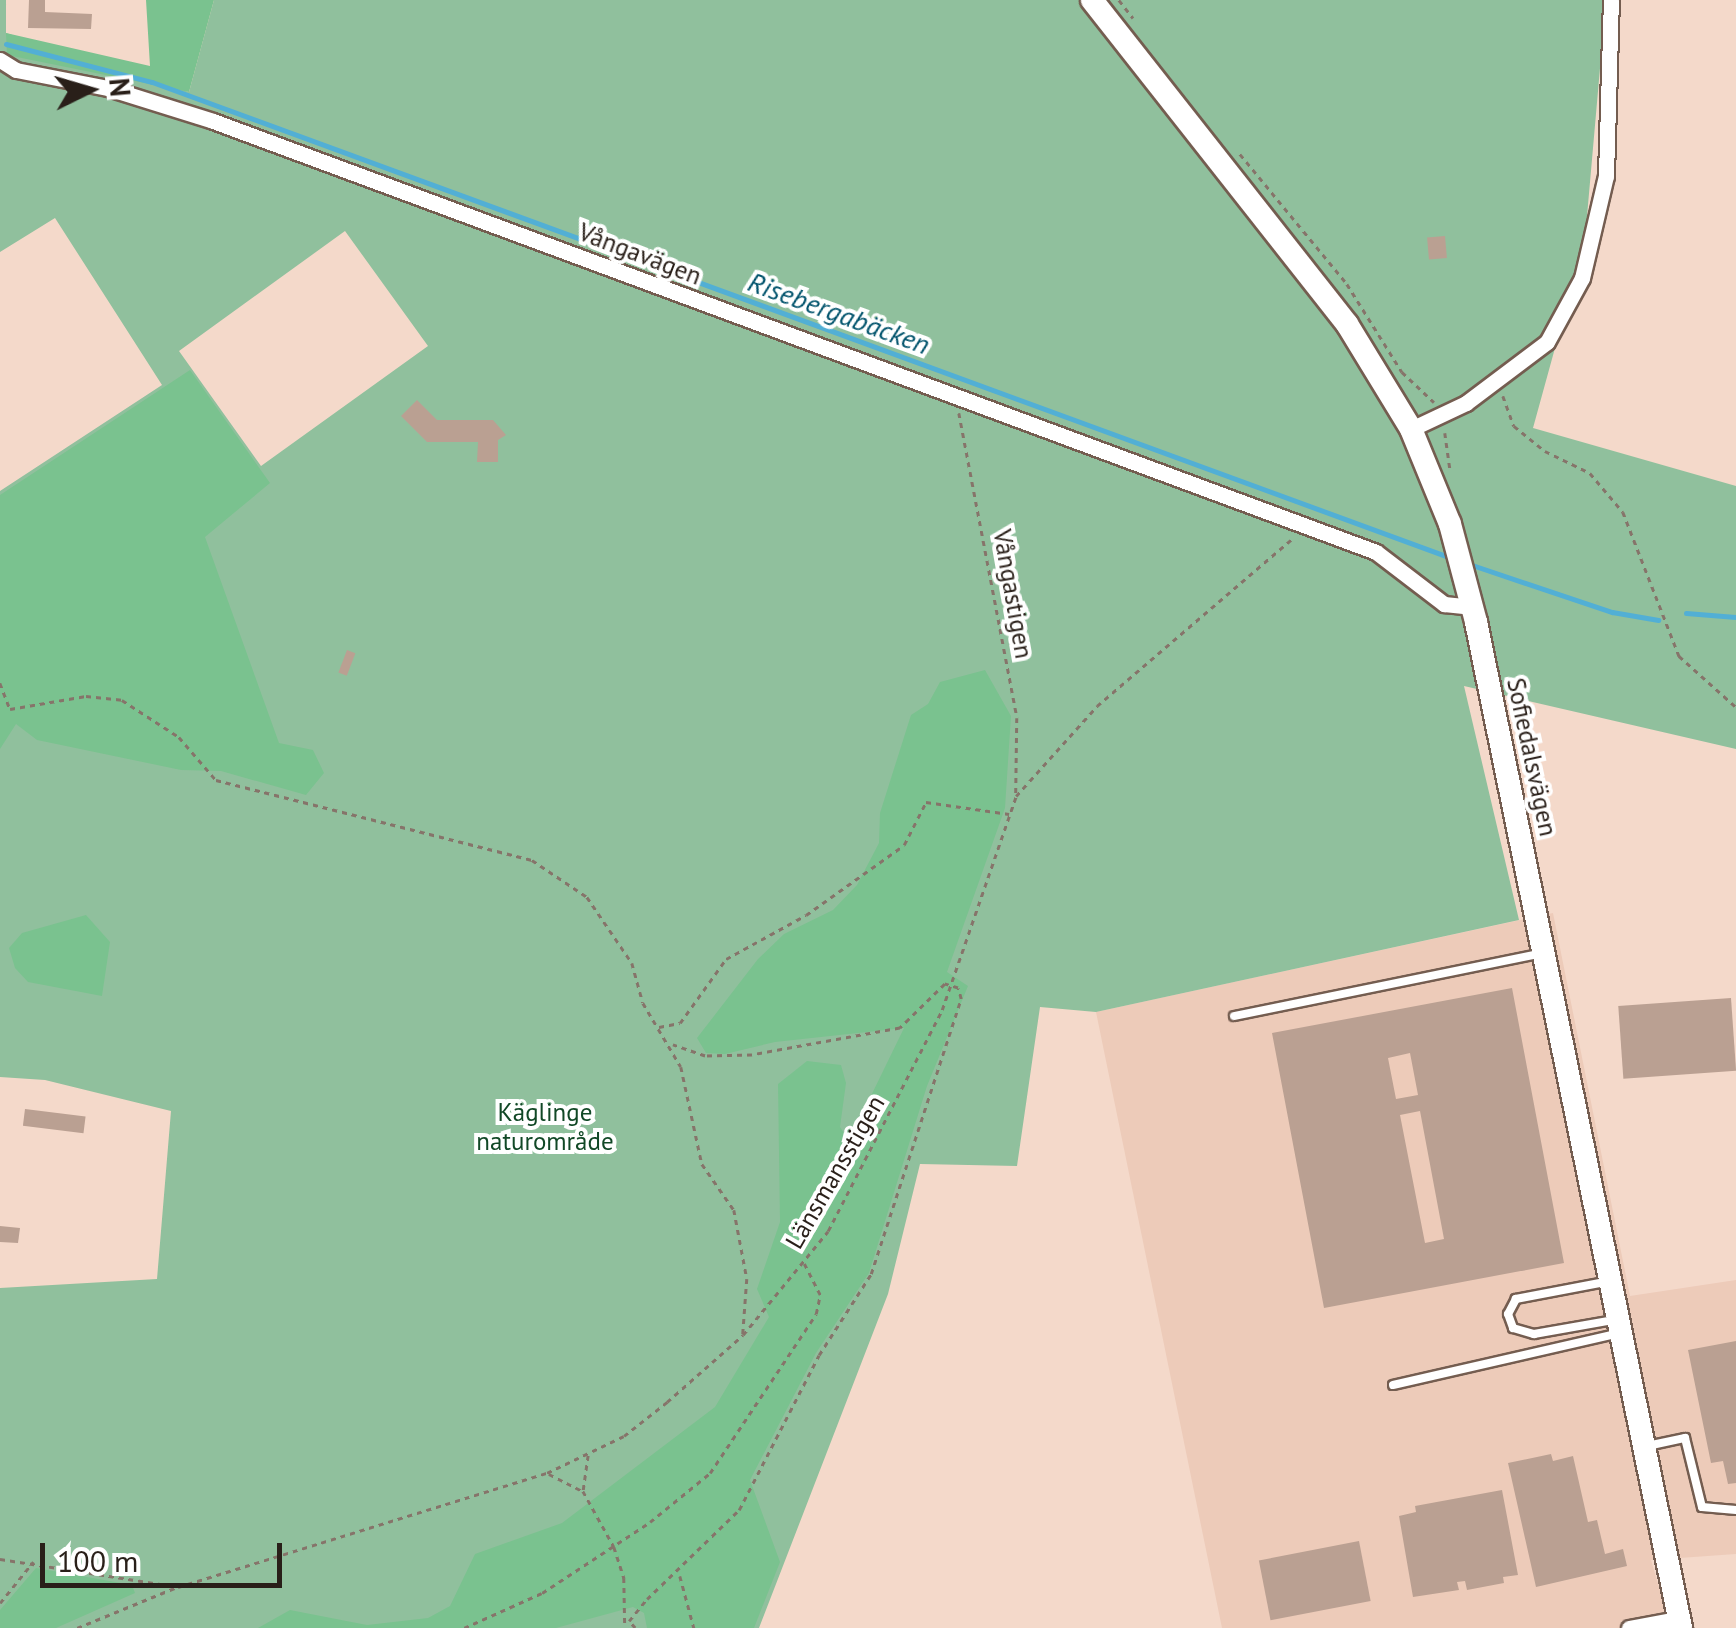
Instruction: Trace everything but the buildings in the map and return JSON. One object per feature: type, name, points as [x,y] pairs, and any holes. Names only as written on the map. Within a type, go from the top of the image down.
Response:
[{"type":"main road","name":"Sofiedalsvägen","points":[[1092,0],[1348,324],[1411,429],[1453,534],[1471,601],[1544,952],[1679,1624]]},
{"type":"street","points":[[1411,429],[1497,380],[1546,342],[1582,278],[1606,176],[1611,0]]},
{"type":"street","name":"Vångavägen","points":[[0,60],[16,70],[108,88],[213,121],[956,400],[1390,557],[1444,604],[1471,601]]},
{"type":"street","points":[[1630,1628],[1679,1624]]},
{"type":"lane","points":[[1234,1016],[1544,952]]},
{"type":"lane","points":[[1610,1281],[1516,1298],[1508,1314],[1513,1328],[1534,1334],[1619,1326]]},
{"type":"lane","points":[[1393,1385],[1619,1326]]},
{"type":"lane","points":[[1643,1448],[1686,1438],[1702,1508],[1736,1510]]},
{"type":"path","points":[[1497,380],[1514,426],[1544,451],[1590,472],[1623,512],[1680,656],[1736,706]]},
{"type":"path","name":"Vångastigen","points":[[956,400],[1018,718],[1016,796]]},
{"type":"path","points":[[1439,416],[1451,480]]},
{"type":"path","name":"Länsmansstigen","points":[[0,1558],[178,1587],[547,1473],[624,1436],[742,1336],[804,1264],[902,1092],[952,983],[1016,796],[1097,706],[1306,527]]},
{"type":"path","points":[[0,683],[10,709],[86,696],[146,710],[216,780],[532,860],[587,897],[612,928],[657,1026],[671,1045],[702,1164],[734,1210],[747,1278],[742,1336]]},
{"type":"path","points":[[657,1026],[680,1023],[726,958],[806,915],[904,845],[921,805],[1010,814]]},
{"type":"path","points":[[624,1628],[739,1510],[819,1354],[871,1274],[962,999],[952,983],[918,1006],[900,1028],[752,1056],[705,1056],[671,1045]]},
{"type":"path","points":[[464,1628],[542,1593],[614,1547],[710,1473],[816,1314],[820,1296],[804,1264]]},
{"type":"path","points":[[583,1491],[588,1454]]},
{"type":"path","points":[[547,1473],[583,1491],[614,1547],[628,1621],[636,1628]]},
{"type":"path","points":[[0,1603],[33,1562]]},
{"type":"path","points":[[680,1574],[694,1628]]},
{"type":"path","points":[[77,1628],[178,1587]]},
{"type":"shaded area","points":[[1553,913],[1630,1296],[1736,1280],[1736,1554],[1651,1560],[1671,1628],[1222,1628],[1096,1012]]},
{"type":"green space","name":"Käglinge naturområde","points":[[0,0],[6,0],[6,33],[189,92],[214,0],[1606,0],[1585,239],[1533,428],[1736,486],[1736,749],[1464,686],[1519,920],[1096,1012],[1040,1007],[1017,1166],[920,1164],[888,1294],[759,1628],[0,1628],[0,1288],[157,1279],[171,1111],[45,1080],[0,1077],[0,491],[162,385],[55,218],[0,252]],"holes":[[[345,231],[428,346],[261,466],[179,351]]]},
{"type":"green space","points":[[146,0],[214,0],[189,92],[7,55],[6,33],[150,66]]},
{"type":"green space","points":[[190,370],[270,483],[205,537],[279,743],[313,750],[324,773],[306,795],[221,771],[181,770],[37,740],[16,724],[0,749],[0,495]]},
{"type":"green space","points":[[985,670],[1011,716],[1005,808],[947,972],[968,986],[927,1086],[869,1273],[816,1353],[750,1480],[780,1562],[754,1628],[647,1628],[644,1613],[633,1607],[556,1628],[258,1628],[290,1610],[367,1625],[428,1618],[450,1606],[475,1554],[562,1523],[715,1407],[769,1317],[757,1289],[780,1222],[778,1084],[807,1061],[841,1065],[846,1083],[840,1127],[849,1141],[904,1028],[775,1042],[725,1054],[706,1053],[697,1038],[758,959],[784,934],[833,910],[857,885],[879,843],[880,813],[911,715],[928,704],[940,682]]},
{"type":"green space","points":[[86,915],[110,942],[102,996],[28,982],[15,968],[9,948],[22,933]]},
{"type":"green space","points":[[36,1568],[132,1585],[135,1593],[56,1628],[0,1628],[0,1610]]},
{"type":"waterway","name":"Risebergabäcken","points":[[6,44],[152,82],[1454,559]]},
{"type":"waterway","name":"Risebergabäcken","points":[[1469,564],[1612,612],[1658,620]]},
{"type":"waterway","name":"Risebergabäcken","points":[[1686,613],[1736,617]]}]
